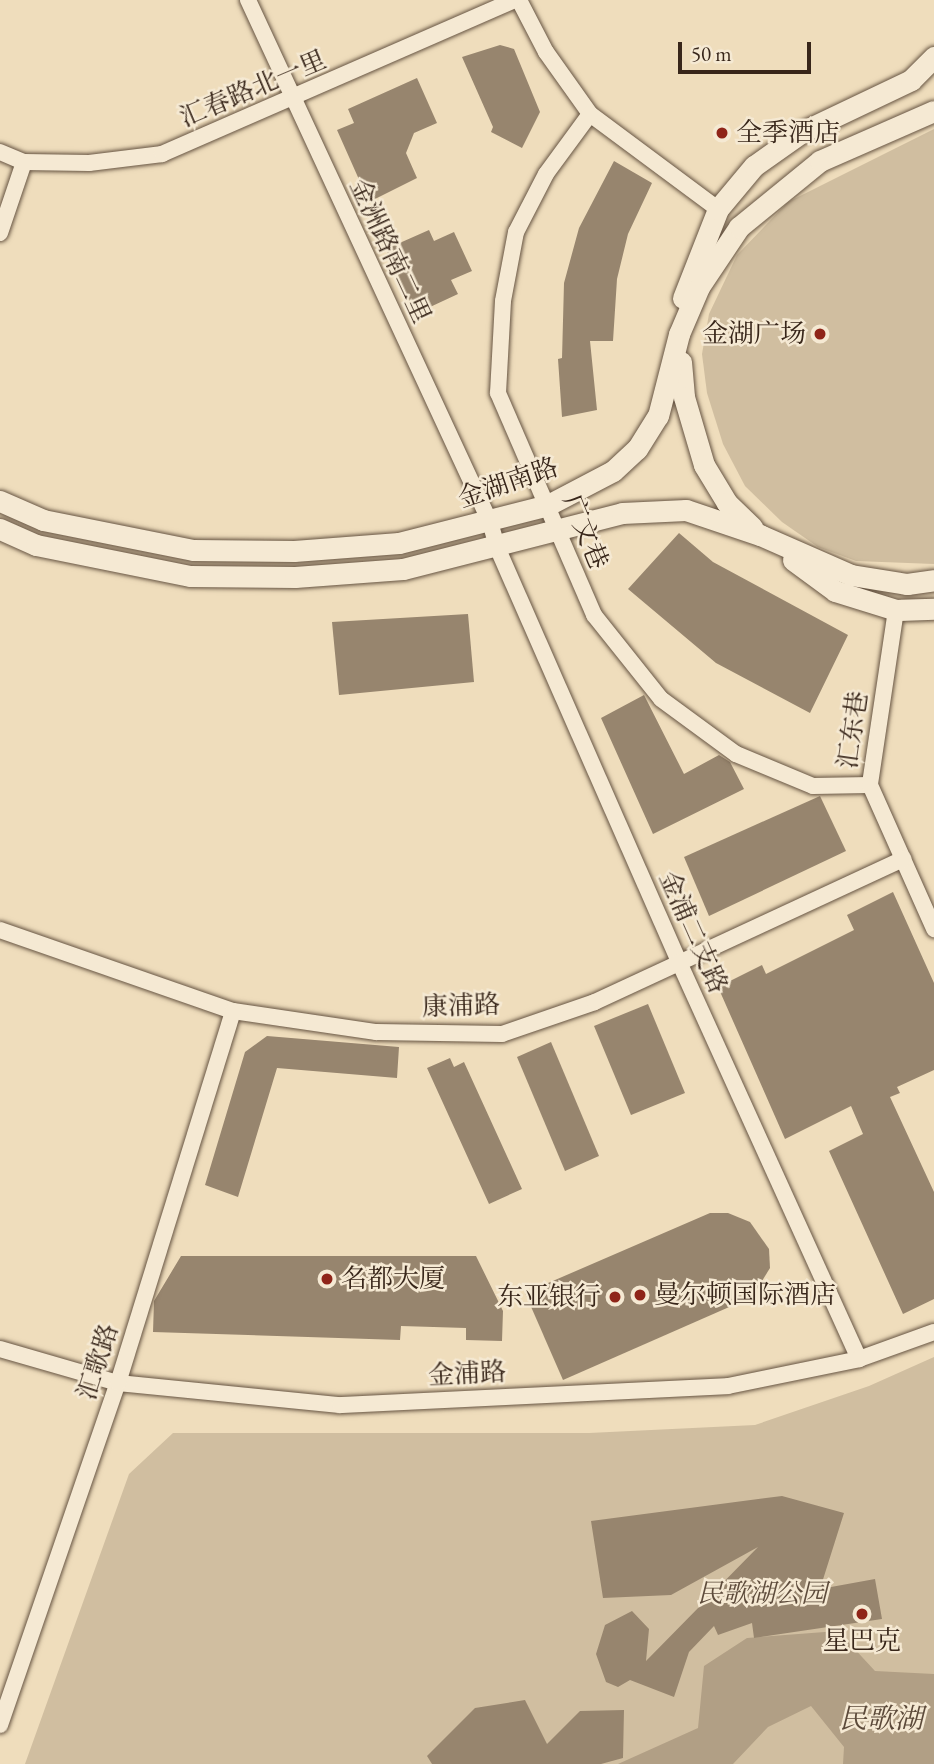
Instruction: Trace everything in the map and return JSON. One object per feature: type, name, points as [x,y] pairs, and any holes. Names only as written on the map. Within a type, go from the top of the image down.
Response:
[{"type":"main road","points":[[934,57],[911,80],[802,132],[754,166],[718,209],[685,285],[679,334],[684,397],[704,465],[727,503],[760,535],[835,591],[896,610],[934,609]]},
{"type":"main road","name":"金湖南路","points":[[0,501],[43,520],[192,550],[294,551],[399,544],[548,505],[612,471],[638,449],[658,416],[679,334],[713,261],[739,227],[820,161],[934,111]]},
{"type":"main road","name":"金湖南路","points":[[0,529],[36,545],[190,576],[295,577],[402,569],[497,547],[622,513],[686,510],[760,535],[851,575],[907,584],[934,580]]},
{"type":"street","name":"金洲路南二里","points":[[248,0],[292,100],[490,522]]},
{"type":"street","name":"汇春路北一里","points":[[0,152],[24,162],[89,163],[163,154],[517,0]]},
{"type":"street","points":[[517,0],[546,52],[590,114],[718,209]]},
{"type":"street","name":"广文巷","points":[[590,114],[546,174],[516,232],[503,301],[498,393],[594,615],[662,699],[737,754],[813,786],[870,785]]},
{"type":"street","points":[[0,233],[24,162]]},
{"type":"street","name":"金浦二支路","points":[[490,522],[497,547],[679,962],[859,1359]]},
{"type":"street","name":"汇东巷","points":[[896,610],[870,785],[934,929]]},
{"type":"street","name":"康浦路","points":[[0,930],[233,1011],[376,1032],[502,1034],[595,1002],[903,859]]},
{"type":"street","name":"汇歌路","points":[[0,1725],[118,1383],[233,1011]]},
{"type":"street","name":"金浦路","points":[[0,1349],[118,1383],[340,1405],[728,1386],[859,1359],[934,1332]]},
{"type":"green space","name":"金湖广场","points":[[934,129],[934,564],[856,561],[818,547],[782,522],[745,486],[723,444],[707,393],[702,354],[709,314],[737,255],[788,202]]},
{"type":"green space","name":"民歌湖公园","points":[[934,1357],[934,1764],[25,1764],[129,1474],[173,1433],[589,1433],[755,1425],[869,1386]]},
{"type":"water","name":"民歌湖","points":[[838,1631],[875,1671],[934,1674],[934,1764],[843,1764],[844,1747],[811,1706],[768,1727],[733,1764],[618,1764],[698,1728],[704,1666],[747,1638]]},
{"type":"building","points":[[500,45],[514,49],[540,112],[522,148],[491,132],[493,127],[462,57]]},
{"type":"building","points":[[417,78],[437,123],[414,133],[406,153],[417,178],[369,202],[337,130],[354,123],[348,109]]},
{"type":"building","points":[[614,161],[652,183],[628,234],[617,279],[613,341],[590,341],[597,410],[562,417],[558,359],[562,358],[564,283],[579,228]]},
{"type":"building","points":[[429,230],[434,241],[454,232],[472,271],[451,280],[458,294],[415,314],[386,249]]},
{"type":"building","points":[[679,533],[713,562],[848,635],[810,713],[716,663],[628,589]]},
{"type":"building","points":[[468,614],[474,682],[339,695],[332,622]]},
{"type":"building","points":[[644,695],[684,774],[719,755],[730,762],[744,789],[653,834],[601,718]]},
{"type":"building","points":[[820,796],[846,851],[709,916],[684,857]]},
{"type":"building","points":[[893,892],[934,983],[934,1070],[897,1087],[900,1093],[890,1097],[934,1192],[934,1299],[903,1314],[829,1151],[863,1134],[851,1106],[785,1139],[718,987],[762,965],[766,974],[854,930],[847,915]]},
{"type":"building","points":[[648,1004],[685,1093],[631,1115],[594,1026]]},
{"type":"building","points":[[267,1036],[399,1047],[397,1078],[277,1068],[238,1197],[205,1185],[245,1052]]},
{"type":"building","points":[[551,1042],[599,1156],[565,1171],[517,1057]]},
{"type":"building","points":[[450,1058],[454,1067],[464,1062],[522,1189],[489,1204],[427,1068]]},
{"type":"building","name":"曼尔顿国际酒店","points":[[710,1213],[728,1213],[750,1222],[769,1249],[770,1268],[752,1297],[563,1380],[525,1293]]},
{"type":"building","name":"名都大厦","points":[[181,1256],[476,1256],[503,1311],[502,1341],[466,1340],[466,1328],[401,1326],[400,1340],[153,1332],[154,1301]]},
{"type":"building","points":[[782,1496],[844,1513],[820,1589],[875,1579],[882,1619],[754,1638],[752,1623],[718,1635],[714,1626],[689,1652],[674,1697],[630,1680],[618,1687],[606,1682],[596,1654],[605,1625],[632,1611],[649,1629],[646,1661],[758,1547],[671,1595],[603,1598],[591,1521]]},
{"type":"building","points":[[525,1700],[547,1744],[580,1711],[624,1710],[623,1758],[601,1764],[432,1764],[427,1756],[475,1708]]},
{"type":"place","name":"全季酒店","points":[[722,133]]},
{"type":"place","name":"金湖广场","points":[[820,334]]},
{"type":"place","name":"名都大厦","points":[[327,1279]]},
{"type":"place","name":"曼尔顿国际酒店","points":[[640,1295]]},
{"type":"place","name":"东亚银行","points":[[615,1297]]},
{"type":"place","name":"星巴克","points":[[862,1614]]}]
